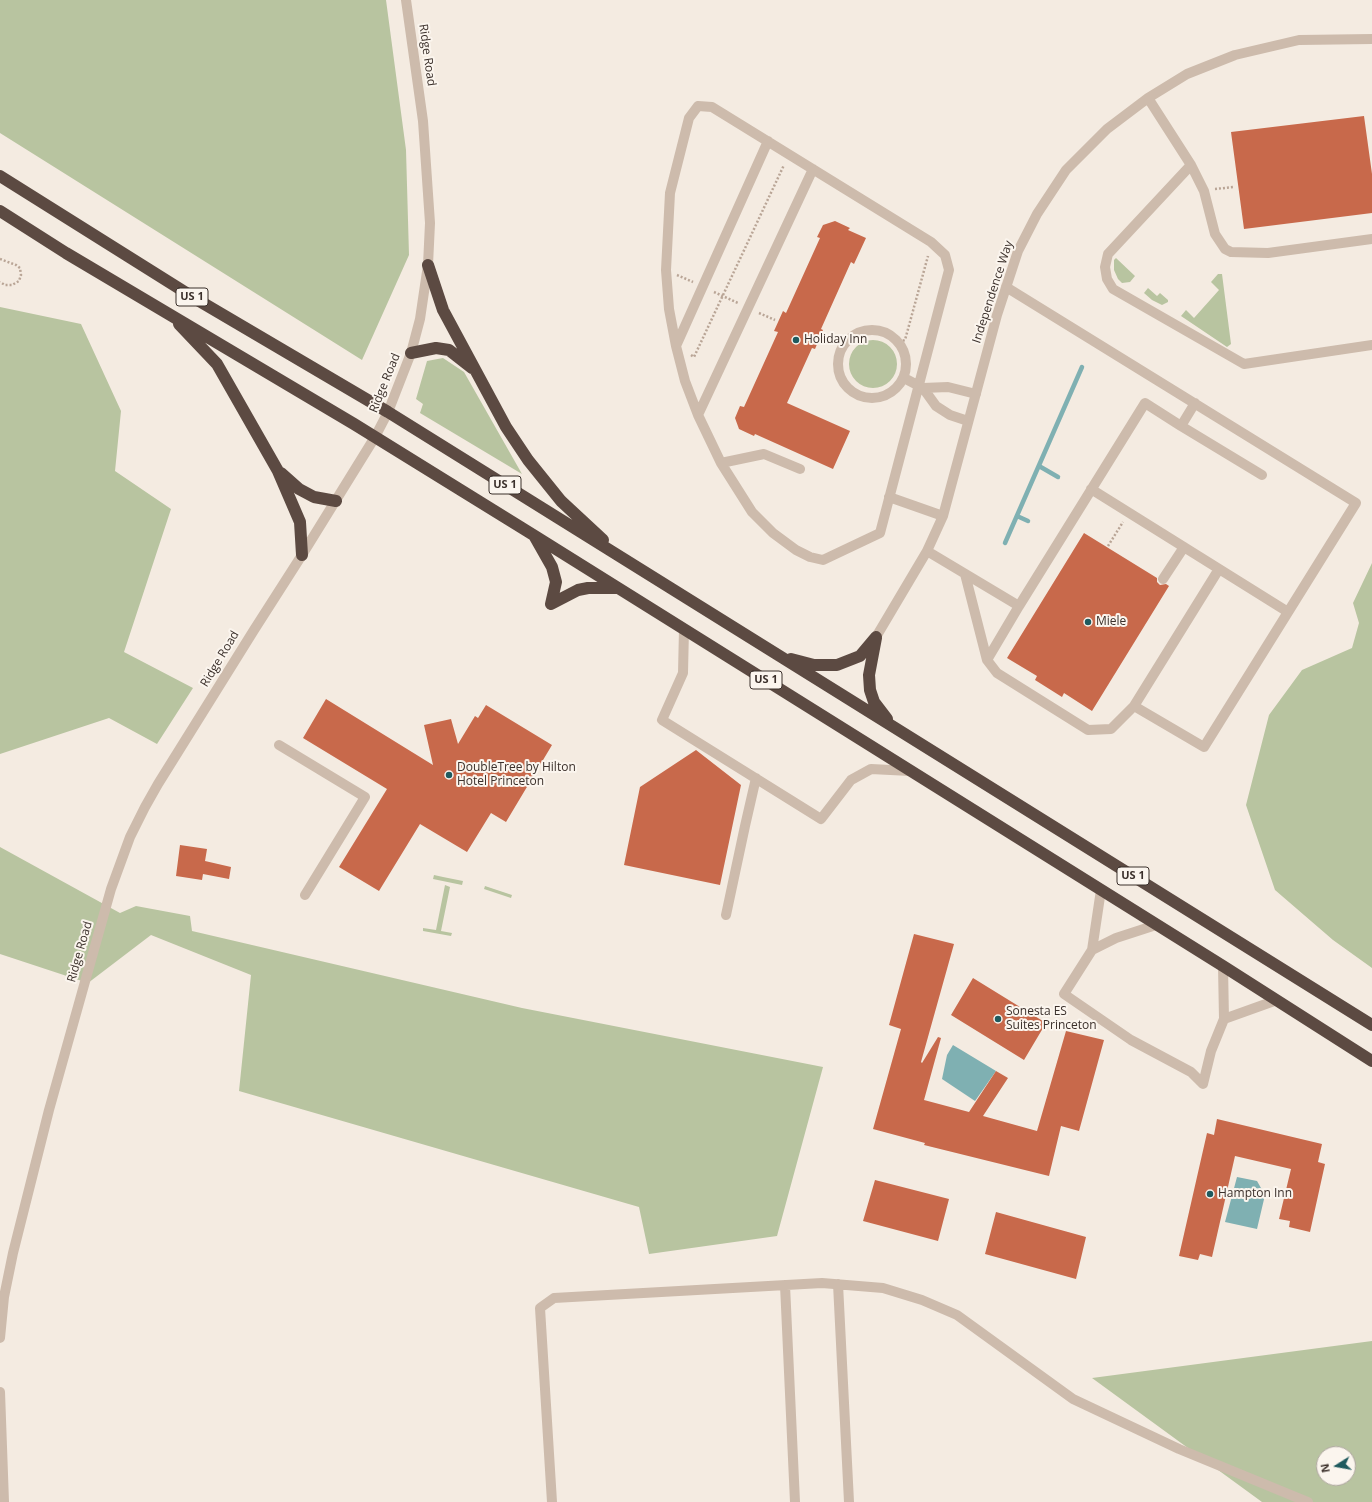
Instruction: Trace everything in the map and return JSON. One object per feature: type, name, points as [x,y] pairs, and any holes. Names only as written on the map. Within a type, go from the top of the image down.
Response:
[{"type":"highway","name":"US 1","points":[[0,176],[196,299],[388,412],[1372,1024]]},
{"type":"highway","name":"US 1","points":[[0,211],[66,253],[375,437],[535,536],[1156,925],[1224,966],[1372,1061]]},
{"type":"highway","points":[[428,265],[444,310],[474,370],[506,428],[528,460],[562,501],[623,558]]},
{"type":"highway","points":[[169,313],[217,364],[278,471],[300,522],[302,555]]},
{"type":"highway","points":[[411,352],[436,348],[449,350],[474,370]]},
{"type":"highway","points":[[278,471],[299,489],[314,497],[336,501]]},
{"type":"highway","points":[[535,536],[552,567],[556,582],[551,604],[578,590],[588,588],[618,588]]},
{"type":"highway","points":[[777,655],[814,665],[837,665],[860,656],[876,637]]},
{"type":"highway","points":[[876,637],[870,675],[870,690],[874,702],[893,727]]},
{"type":"street","name":"Ridge Road","points":[[0,1338],[4,1297],[13,1253],[47,1118],[103,916],[130,837],[158,784],[375,437],[388,412],[411,352],[420,319],[428,265],[430,223],[428,170],[423,122],[406,0]]},
{"type":"street","name":"Independence Way","points":[[876,637],[928,551],[943,516],[997,315],[1018,251],[1037,214],[1066,170],[1107,129],[1148,98],[1187,74],[1235,55],[1298,40],[1372,39]]},
{"type":"street","points":[[1148,98],[1191,165],[1204,191],[1215,234],[1225,249],[1231,252],[1268,252],[1372,239]]},
{"type":"street","points":[[698,106],[712,107],[768,141],[931,242],[945,255],[949,270],[921,387],[889,497],[880,534],[823,560],[810,557],[796,550],[773,534],[752,512],[721,463],[698,415],[685,381],[669,309],[666,270],[670,193],[689,118],[698,106]]},
{"type":"street","points":[[676,346],[768,141]]},
{"type":"street","points":[[1191,165],[1108,254],[1104,267],[1107,279],[1113,289],[1244,364],[1372,345]]},
{"type":"street","points":[[698,415],[813,169]]},
{"type":"street","points":[[1006,287],[1356,503],[1204,747],[1134,706]]},
{"type":"street","points":[[877,329],[889,334],[899,342],[905,353],[907,366],[904,378],[897,388],[886,396],[874,398],[862,397],[850,390],[842,380],[838,368],[839,356],[844,344],[853,335],[865,330],[877,329]]},
{"type":"street","points":[[904,378],[921,387],[936,406],[950,415],[968,421]]},
{"type":"street","points":[[921,387],[948,387],[976,394]]},
{"type":"street","points":[[987,660],[1145,403],[1262,475]]},
{"type":"street","points":[[1181,426],[1195,403]]},
{"type":"street","points":[[721,463],[764,454],[800,469]]},
{"type":"street","points":[[1091,490],[1288,612]]},
{"type":"street","points":[[889,497],[943,516]]},
{"type":"street","points":[[1163,579],[1184,547]]},
{"type":"street","points":[[928,551],[1019,606]]},
{"type":"street","points":[[965,574],[987,660],[997,673],[1088,730],[1111,729],[1134,706],[1218,569]]},
{"type":"street","points":[[684,629],[683,673],[662,720],[821,819],[851,780],[858,776],[871,769],[910,771]]},
{"type":"street","points":[[279,745],[365,797],[305,895]]},
{"type":"street","points":[[726,915],[744,826],[756,778]]},
{"type":"street","points":[[1101,890],[1092,950],[1064,994],[1131,1040],[1191,1072],[1203,1084],[1211,1051],[1224,1019],[1224,966]]},
{"type":"street","points":[[1092,950],[1116,938],[1156,925]]},
{"type":"street","points":[[1224,1019],[1278,1000]]},
{"type":"street","points":[[552,1502],[540,1308],[554,1298],[822,1283],[883,1288],[922,1300],[957,1315],[1073,1399],[1179,1449],[1308,1502]]},
{"type":"street","points":[[838,1284],[849,1502]]},
{"type":"street","points":[[785,1285],[795,1502]]},
{"type":"street","points":[[0,1392],[4,1502]]},
{"type":"path","points":[[676,346],[694,357],[784,165]]},
{"type":"path","points":[[1204,191],[1234,187]]},
{"type":"path","points":[[899,342],[905,340],[931,242]]},
{"type":"path","points":[[0,259],[16,265],[20,268],[22,275],[19,281],[12,285],[5,285],[0,282]]},
{"type":"path","points":[[666,270],[775,320]]},
{"type":"path","points":[[1108,546],[1123,522]]},
{"type":"green space","points":[[0,0],[386,0],[406,150],[409,255],[362,360],[0,133]]},
{"type":"green space","points":[[1116,258],[1135,276],[1130,282],[1122,283],[1118,279],[1114,270],[1114,260]]},
{"type":"green space","points":[[1218,274],[1222,274],[1231,344],[1227,347],[1181,316],[1186,310],[1194,318],[1219,290],[1211,282]]},
{"type":"green space","points":[[1148,288],[1157,296],[1160,293],[1168,300],[1168,302],[1162,305],[1152,300],[1144,293]]},
{"type":"green space","points":[[0,307],[81,324],[121,411],[115,471],[171,509],[124,652],[193,688],[157,744],[109,718],[0,754]]},
{"type":"green space","points":[[873,340],[882,342],[890,347],[895,355],[897,364],[895,373],[890,381],[882,386],[873,388],[864,386],[856,381],[851,373],[849,364],[851,355],[856,347],[864,342]]},
{"type":"green space","points":[[443,358],[464,372],[522,474],[420,413],[423,404],[416,399],[427,361]]},
{"type":"green space","points":[[1372,563],[1372,968],[1333,940],[1275,890],[1246,805],[1269,715],[1302,670],[1352,648],[1359,623],[1353,603]]},
{"type":"green space","points":[[0,847],[120,913],[136,906],[190,916],[192,931],[522,1008],[823,1067],[777,1236],[649,1254],[639,1207],[239,1091],[251,975],[151,935],[88,983],[0,954]]},
{"type":"green space","points":[[434,875],[463,881],[462,885],[433,879]]},
{"type":"green space","points":[[445,885],[450,887],[441,931],[452,933],[451,936],[423,931],[423,928],[436,930]]},
{"type":"green space","points":[[485,886],[512,895],[511,898],[484,889]]},
{"type":"green space","points":[[1372,1341],[1372,1502],[1262,1502],[1092,1378]]},
{"type":"water","points":[[953,1045],[996,1071],[975,1101],[942,1079],[947,1055]]},
{"type":"water","points":[[1237,1177],[1257,1181],[1265,1195],[1257,1229],[1225,1222]]},
{"type":"building","points":[[1364,116],[1372,174],[1372,213],[1244,229],[1231,132]]},
{"type":"building","name":"Holiday Inn","points":[[835,221],[850,228],[848,230],[866,238],[854,264],[851,262],[821,329],[823,330],[815,349],[812,348],[787,403],[850,431],[833,469],[755,434],[754,436],[739,429],[735,418],[740,406],[744,407],[778,332],[774,331],[783,311],[786,313],[820,238],[817,237],[823,225]]},
{"type":"building","name":"Miele","points":[[1084,533],[1157,578],[1157,582],[1160,585],[1166,584],[1169,586],[1092,711],[1064,693],[1062,697],[1035,680],[1037,676],[1007,658]]},
{"type":"building","name":"DoubleTree by Hilton Hotel Princeton","points":[[326,699],[433,765],[424,725],[451,719],[458,744],[475,716],[478,718],[486,705],[552,745],[506,822],[491,813],[467,852],[420,824],[379,891],[339,867],[387,789],[303,738]]},
{"type":"building","points":[[696,750],[741,785],[720,885],[624,865],[640,787]]},
{"type":"building","points":[[180,845],[207,849],[205,861],[231,867],[229,879],[203,874],[202,880],[176,876]]},
{"type":"building","points":[[914,934],[954,944],[921,1062],[922,1063],[938,1037],[941,1038],[924,1100],[969,1112],[996,1071],[1008,1078],[983,1116],[1037,1131],[1066,1031],[1104,1040],[1079,1131],[1061,1126],[1049,1176],[924,1145],[925,1143],[873,1129],[901,1029],[889,1025]]},
{"type":"building","name":"Sonesta ES Suites Princeton","points":[[973,978],[1046,1023],[1024,1060],[951,1015]]},
{"type":"building","name":"Hampton Inn","points":[[1217,1119],[1322,1144],[1318,1162],[1325,1164],[1310,1232],[1289,1227],[1290,1221],[1279,1219],[1291,1169],[1235,1156],[1212,1257],[1200,1254],[1198,1260],[1179,1256],[1207,1133],[1214,1135]]},
{"type":"building","points":[[875,1180],[949,1199],[938,1241],[863,1221]]},
{"type":"building","points":[[996,1212],[1086,1237],[1076,1279],[985,1254]]},
{"type":"waterway","points":[[1005,543],[1082,367]]},
{"type":"waterway","points":[[1039,466],[1058,477]]},
{"type":"waterway","points":[[1017,516],[1028,521]]},
{"type":"place","name":"Holiday Inn","points":[[796,340]]},
{"type":"place","name":"Miele","points":[[1088,622]]},
{"type":"place","name":"DoubleTree by Hilton Hotel Princeton","points":[[449,775]]},
{"type":"place","name":"Sonesta ES Suites Princeton","points":[[998,1019]]},
{"type":"place","name":"Hampton Inn","points":[[1210,1194]]}]
